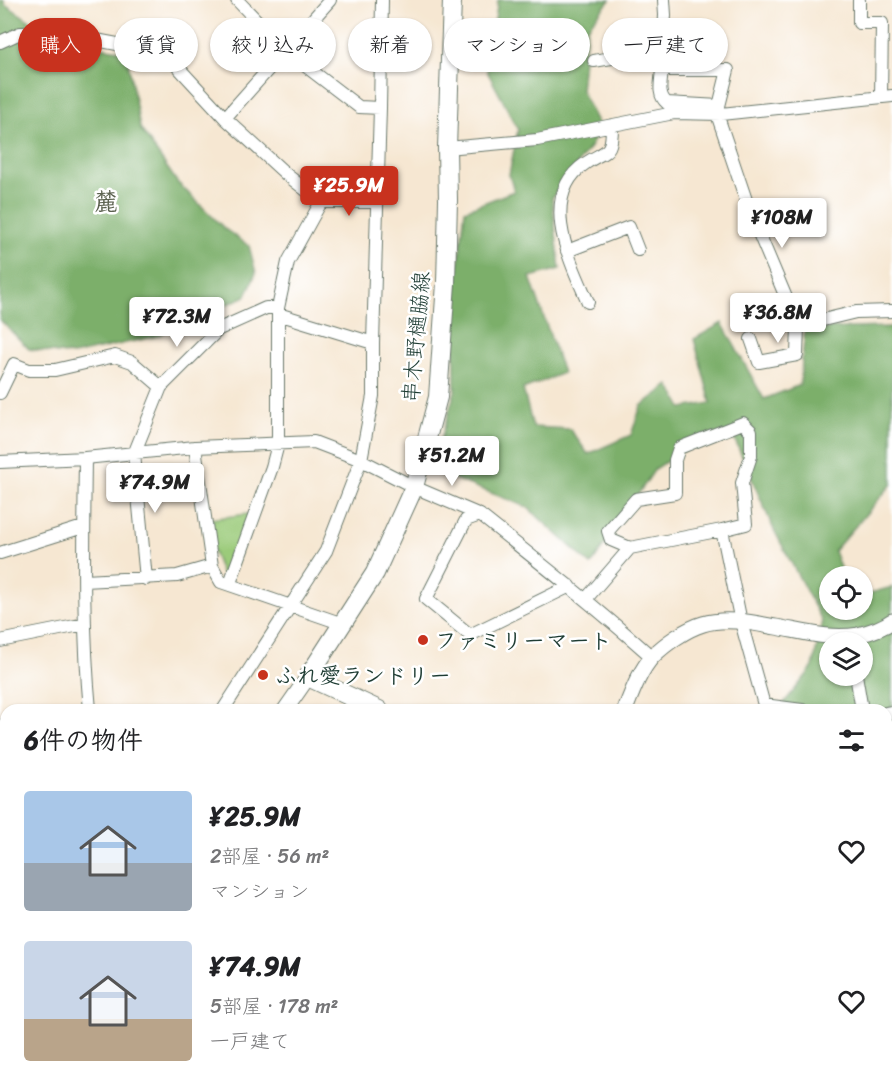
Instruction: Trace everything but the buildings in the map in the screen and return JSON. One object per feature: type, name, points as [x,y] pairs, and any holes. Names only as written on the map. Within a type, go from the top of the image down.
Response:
[{"type":"main road","name":"串木野樋脇線","points":[[308,677],[375,573],[414,487],[438,397],[446,283],[447,148],[452,0]]},
{"type":"main road","points":[[308,677],[366,704]]},
{"type":"street","points":[[237,0],[254,18]]},
{"type":"street","points":[[314,18],[330,0]]},
{"type":"street","points":[[228,704],[326,551],[361,460],[373,396],[382,0]]},
{"type":"street","points":[[664,0],[665,18]]},
{"type":"street","points":[[447,148],[537,140],[674,114],[887,97],[882,23],[859,23],[859,0]]},
{"type":"street","points":[[0,42],[20,33],[42,33],[75,36],[154,51],[175,64],[225,118],[287,175],[321,202],[377,202]]},
{"type":"street","points":[[594,61],[602,60]]},
{"type":"street","points":[[225,118],[267,72]]},
{"type":"street","points":[[313,72],[359,107],[380,108]]},
{"type":"street","points":[[662,72],[660,94],[667,103],[718,110]]},
{"type":"street","points":[[728,72],[718,110],[750,212],[798,326],[797,356],[759,362],[751,339]]},
{"type":"street","points":[[588,302],[567,251],[560,206],[564,189],[573,175],[586,163],[603,154],[612,144],[612,126]]},
{"type":"street","points":[[230,583],[272,467],[278,444],[278,311],[288,262],[321,202]]},
{"type":"street","points":[[567,251],[627,222],[638,250]]},
{"type":"street","points":[[146,579],[134,454],[161,387],[219,329],[266,308],[373,343]]},
{"type":"street","points":[[798,326],[856,312],[892,311]]},
{"type":"street","points":[[0,393],[14,364],[28,370],[55,370],[115,356],[132,362],[161,387]]},
{"type":"street","points":[[743,423],[751,431],[751,456],[742,483],[746,524],[722,530],[630,548],[611,540],[608,531],[636,499],[675,493],[675,460],[679,448],[743,423]]},
{"type":"street","points":[[0,462],[85,459],[195,447],[314,442],[361,460],[414,487],[480,514],[586,599],[652,657]]},
{"type":"street","points":[[195,447],[212,566],[221,582],[230,583],[343,624]]},
{"type":"street","points":[[85,459],[83,527],[90,704]]},
{"type":"street","points":[[480,514],[466,520],[426,598],[470,634],[570,586]]},
{"type":"street","points":[[0,553],[83,527]]},
{"type":"street","points":[[722,530],[741,622],[762,704]]},
{"type":"street","points":[[586,599],[630,548]]},
{"type":"street","points":[[85,581],[177,576],[212,566]]},
{"type":"street","points":[[870,632],[892,621]]},
{"type":"street","points":[[627,704],[652,657],[678,637],[703,624],[741,622],[819,635]]},
{"type":"street","points":[[0,641],[85,624]]},
{"type":"street","points":[[289,704],[308,677]]},
{"type":"street","points":[[858,686],[861,704]]},
{"type":"green space","points":[[0,0],[4,0],[5,4],[26,18],[18,18],[18,72],[102,72],[102,47],[114,49],[114,72],[130,72],[140,128],[177,182],[225,229],[249,246],[256,273],[246,296],[157,336],[73,355],[29,349],[0,320]]},
{"type":"green space","points":[[498,0],[610,0],[590,24],[590,18],[495,18]]},
{"type":"green space","points":[[488,72],[583,72],[581,90],[600,128],[590,147],[552,198],[560,269],[530,277],[563,373],[523,389],[533,427],[570,429],[588,454],[631,435],[641,406],[669,385],[682,408],[711,403],[694,339],[722,323],[764,399],[800,385],[805,329],[892,327],[892,484],[834,551],[839,566],[819,566],[819,615],[774,530],[734,438],[706,436],[655,469],[591,565],[527,507],[432,470],[455,391],[454,303],[465,210],[514,191],[509,175],[518,129]]},
{"type":"green space","points":[[248,514],[250,519],[229,576],[222,575],[211,546],[211,519]]},
{"type":"green space","points":[[892,587],[892,704],[783,704],[813,667],[819,636],[819,686],[873,686],[873,632],[820,632],[821,620],[873,620],[873,592]]},
{"type":"place","name":"ファミリーマート","points":[[423,640]]},
{"type":"place","name":"ふれ愛ランドリー","points":[[263,675]]},
{"type":"district","name":"麓","points":[[106,202]]}]
